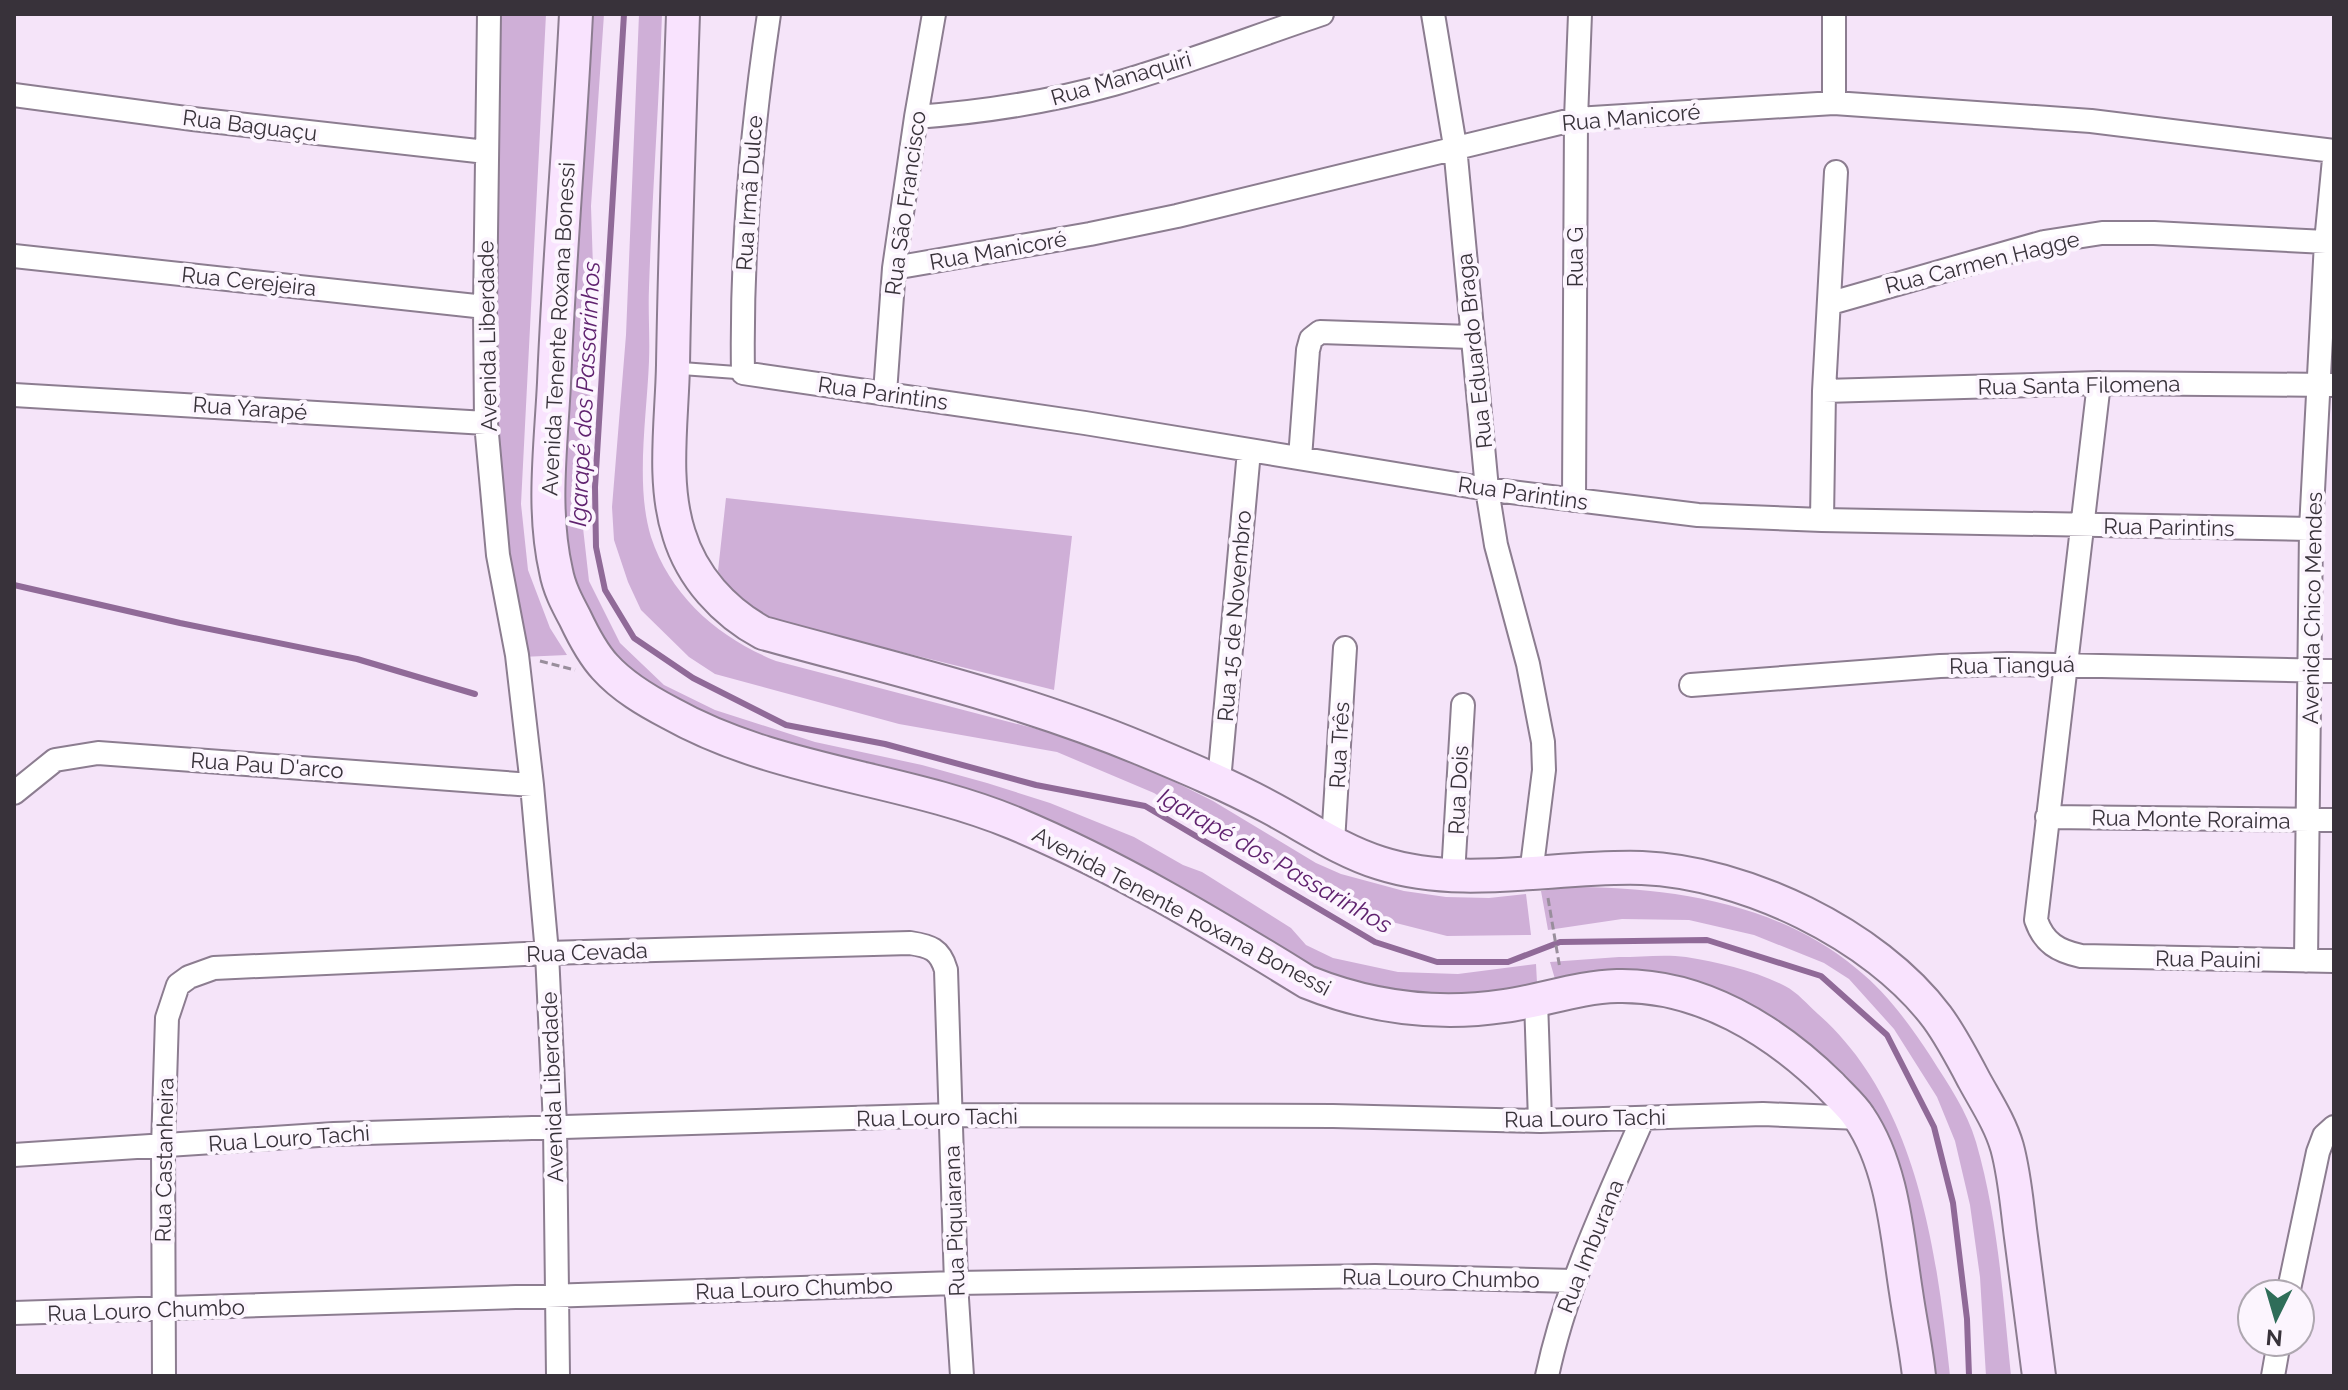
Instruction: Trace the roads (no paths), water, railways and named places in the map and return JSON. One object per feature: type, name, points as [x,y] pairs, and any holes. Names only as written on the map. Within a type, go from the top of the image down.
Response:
[{"type":"street","name":"Avenida Liberdade","points":[[489,14],[486,423],[498,555],[517,655],[532,785],[547,953],[555,1125],[558,1376]]},
{"type":"street","name":"Avenida Tenente Roxana Bonessi","points":[[576,14],[559,273],[549,494],[555,570],[562,592],[591,648],[605,667],[651,703],[692,725],[752,750],[947,801],[1013,823],[1144,886],[1307,982],[1331,991],[1408,1008],[1453,1010],[1503,1006],[1570,991],[1617,986],[1661,990],[1707,1001],[1767,1032],[1816,1071],[1860,1118],[1884,1174],[1892,1205],[1919,1376]]},
{"type":"street","points":[[683,14],[670,475],[678,531],[686,554],[722,604],[741,621],[763,633],[1032,708],[1136,746],[1219,781],[1375,862],[1415,871],[1540,885],[1586,868],[1649,868],[1729,883],[1791,906],[1829,927],[1866,949],[1934,1013],[1951,1037],[2002,1132],[2013,1175],[2039,1376]]},
{"type":"street","name":"Rua Irmã Dulce","points":[[743,373],[741,302],[748,173],[769,14]]},
{"type":"street","name":"Rua São Francisco","points":[[885,393],[894,268],[934,14]]},
{"type":"street","name":"Rua Manaquiri","points":[[916,117],[976,112],[1115,84],[1322,14]]},
{"type":"street","name":"Rua Eduardo Braga","points":[[1433,14],[1455,146],[1487,489],[1496,545],[1528,664],[1543,742],[1540,885]]},
{"type":"street","name":"Rua G","points":[[1574,500],[1576,119],[1580,14]]},
{"type":"street","points":[[1834,14],[1834,103]]},
{"type":"street","name":"Rua Baguaçu","points":[[14,95],[486,152]]},
{"type":"street","name":"Rua Manicoré","points":[[894,268],[1177,216],[1576,119],[1834,103],[2091,121],[2334,151]]},
{"type":"street","name":"Avenida Chico Mendes","points":[[2306,961],[2311,529],[2327,384],[2326,242],[2334,159]]},
{"type":"street","points":[[1822,520],[1824,391],[1836,172]]},
{"type":"street","name":"Rua Carmen Hagge","points":[[1831,303],[2044,242],[2102,233],[2326,242]]},
{"type":"street","name":"Rua Cerejeira","points":[[14,256],[485,307]]},
{"type":"street","points":[[1300,458],[1308,350],[1311,339],[1320,332],[1471,337]]},
{"type":"street","name":"Rua Parintins","points":[[743,373],[1085,423],[1487,489],[1698,515],[2311,529]]},
{"type":"street","points":[[2047,817],[2099,383]]},
{"type":"street","name":"Rua Santa Filomena","points":[[1824,391],[2099,383],[2327,384]]},
{"type":"street","name":"Rua Yarapé","points":[[14,395],[486,423]]},
{"type":"street","name":"Rua 15 de Novembro","points":[[1219,781],[1249,451]]},
{"type":"street","name":"Rua Três","points":[[1333,842],[1345,648]]},
{"type":"street","name":"Rua Tianguá","points":[[1691,685],[1940,666],[2066,664],[2334,671]]},
{"type":"street","name":"Rua Dois","points":[[1453,875],[1463,705]]},
{"type":"street","name":"Rua Pau D'arco","points":[[14,793],[55,760],[98,753],[532,785]]},
{"type":"street","name":"Rua Monte Roraima","points":[[2047,817],[2334,820]]},
{"type":"street","name":"Rua Pauini","points":[[2047,817],[2036,920],[2040,932],[2055,948],[2081,956],[2334,961]]},
{"type":"street","name":"Rua Cevada","points":[[214,968],[547,953],[910,943],[936,950],[946,970]]},
{"type":"street","name":"Rua Castanheira","points":[[164,1376],[163,1147],[167,1018],[178,985],[189,977],[214,968]]},
{"type":"street","name":"Rua Piquiarana","points":[[946,970],[962,1376]]},
{"type":"street","points":[[1536,1000],[1540,1121]]},
{"type":"street","name":"Rua Louro Tachi","points":[[14,1155],[334,1134],[950,1115],[1333,1116],[1540,1121],[1763,1114],[1860,1118]]},
{"type":"street","name":"Rua Imburana","points":[[1547,1376],[1573,1281],[1643,1118]]},
{"type":"street","points":[[2291,1278],[2318,1152],[2324,1136],[2334,1127]]},
{"type":"street","name":"Rua Louro Chumbo","points":[[14,1313],[956,1283],[1375,1276],[1573,1281]]},
{"type":"lane","points":[[673,368],[743,373]]},
{"type":"waterway","name":"Igarapé dos Passarinhos","points":[[624,14],[595,487],[596,547],[605,590],[634,638],[693,678],[786,725],[885,744],[1036,785],[1145,806],[1375,942],[1437,962],[1508,962],[1560,942],[1707,940],[1821,976],[1887,1035],[1934,1127],[1953,1203],[1967,1319],[1969,1376]]},
{"type":"waterway","points":[[14,585],[357,659],[475,694]]}]
